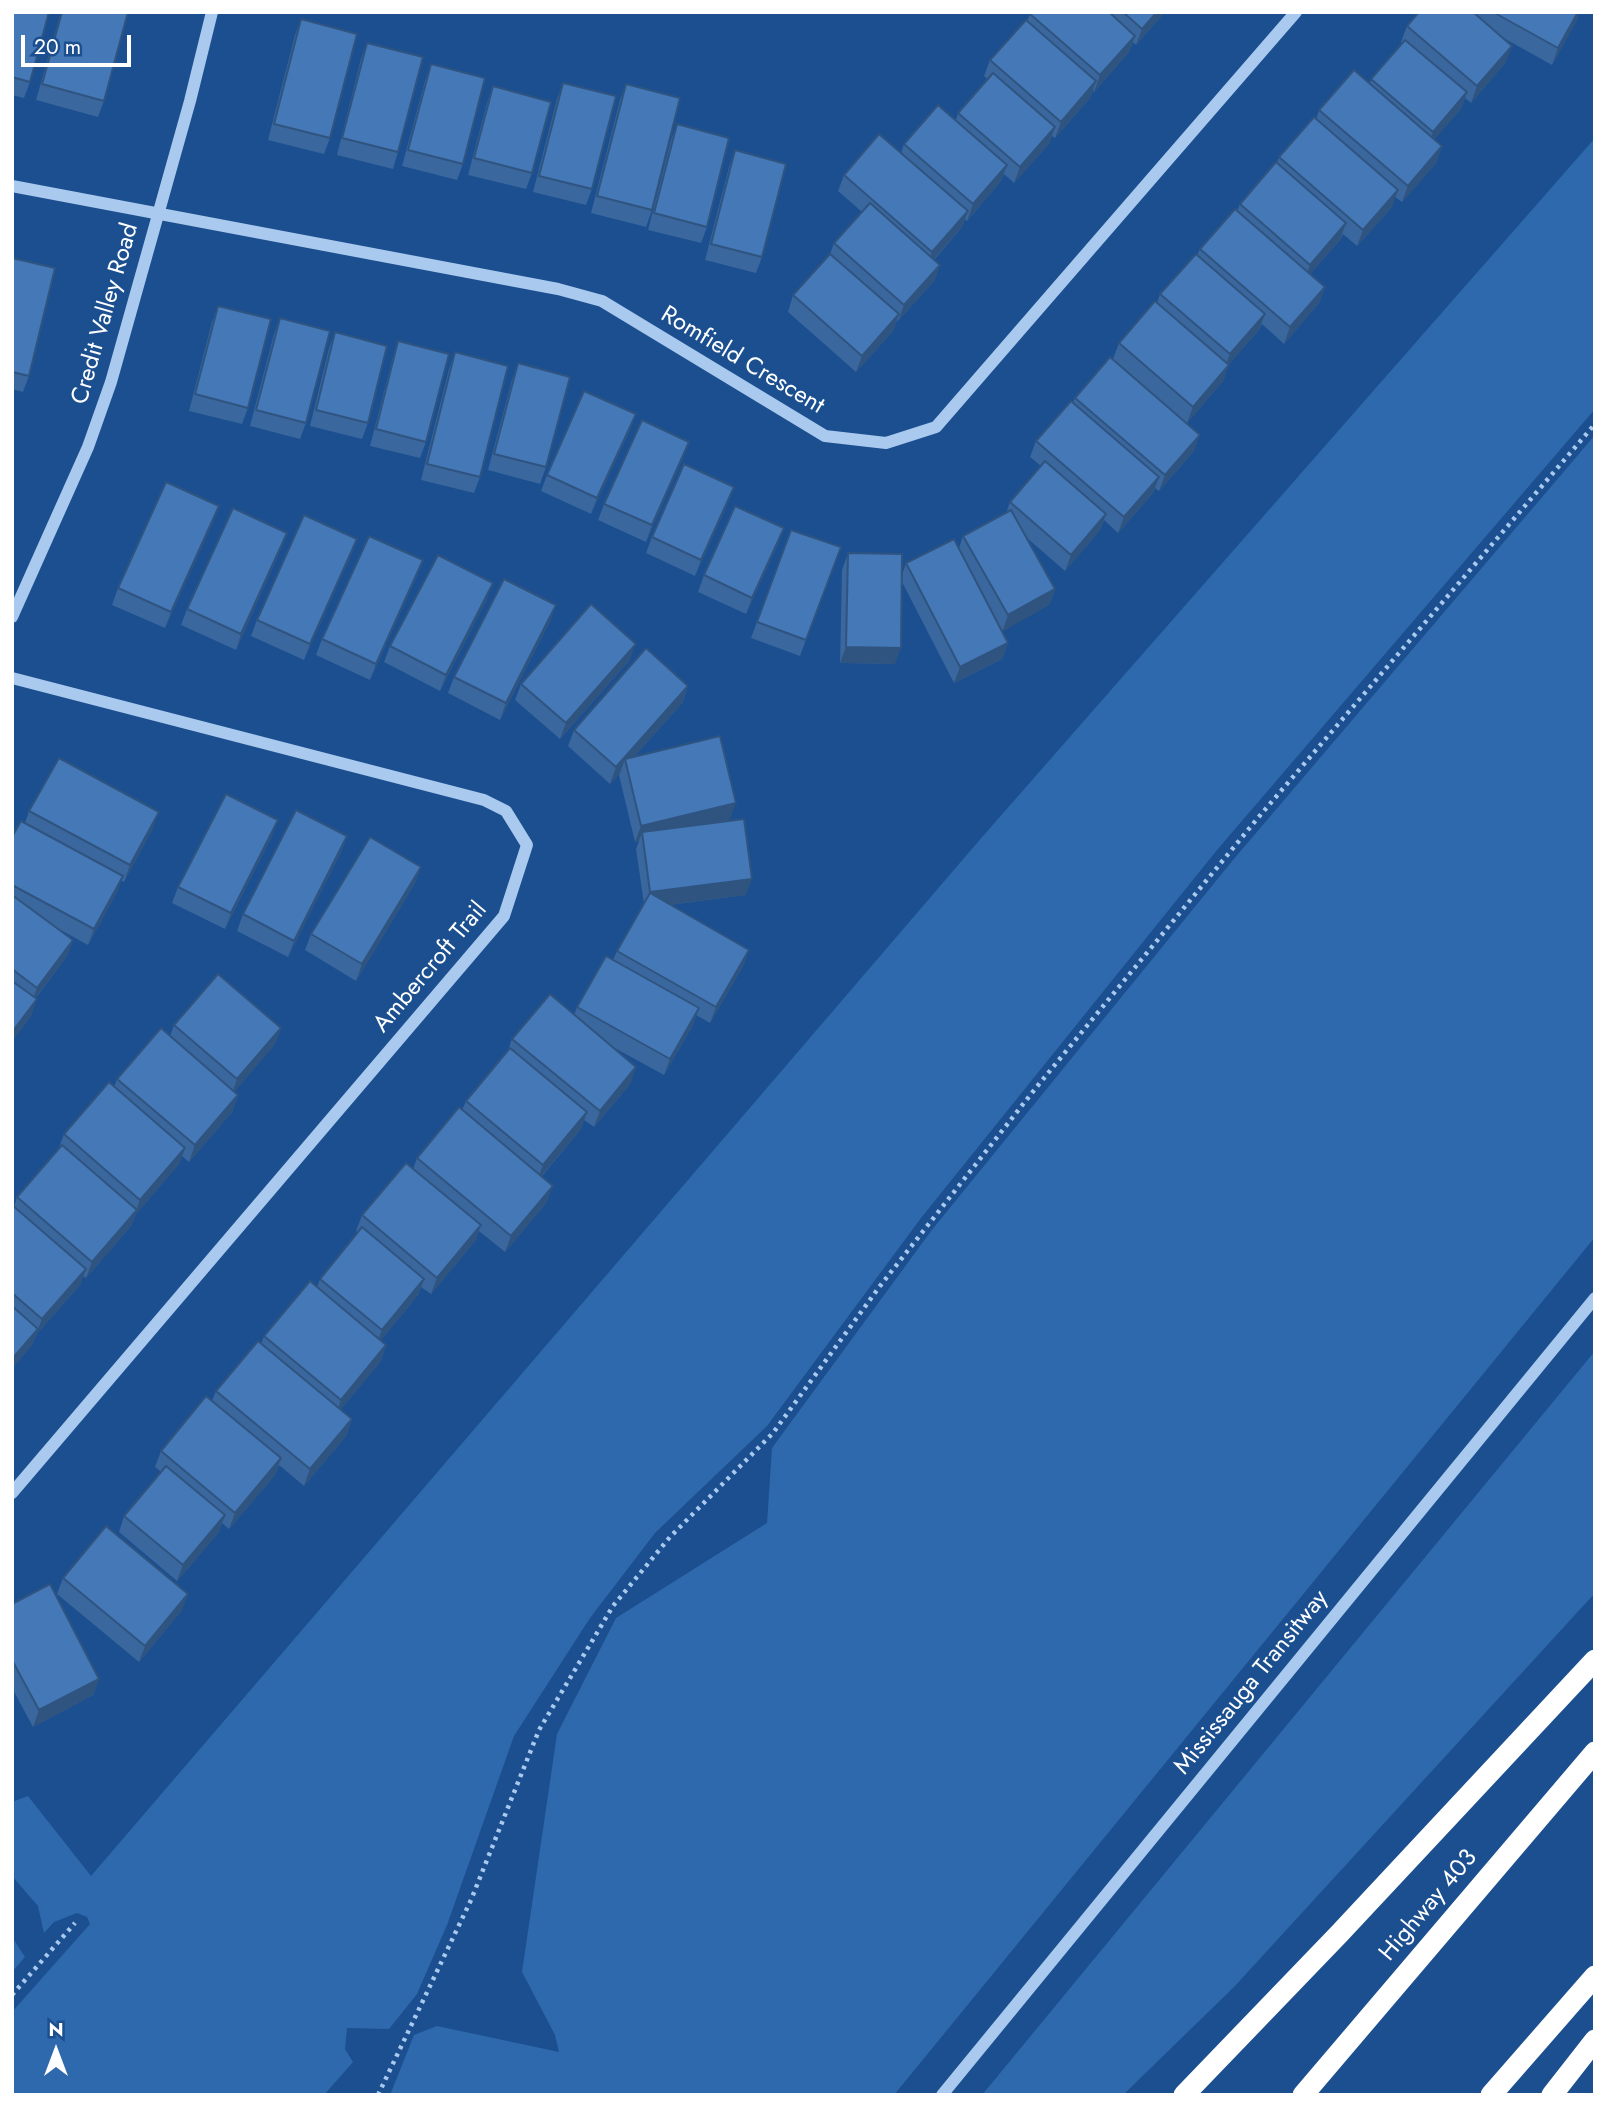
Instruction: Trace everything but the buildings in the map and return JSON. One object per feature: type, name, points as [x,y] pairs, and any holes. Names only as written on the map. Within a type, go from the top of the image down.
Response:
[{"type":"highway","points":[[1184,2095],[1349,1924],[1595,1660]]},
{"type":"highway","name":"Highway 403","points":[[1303,2095],[1595,1752]]},
{"type":"highway","points":[[1491,2095],[1595,1976]]},
{"type":"highway","points":[[1552,2095],[1595,2040]]},
{"type":"street","name":"Credit Valley Road","points":[[12,617],[88,447],[111,382],[212,12]]},
{"type":"street","name":"Romfield Crescent","points":[[12,186],[558,289],[602,301],[825,436],[886,443],[936,427],[1296,12]]},
{"type":"street","name":"Ambercroft Trail","points":[[12,678],[484,800],[506,811],[527,845],[504,916],[12,1493]]},
{"type":"street","name":"Mississauga Transitway","points":[[942,2095],[1595,1298]]},
{"type":"path","points":[[378,2095],[471,1900],[539,1730],[613,1606],[670,1537],[773,1433],[880,1286],[1035,1089],[1257,819],[1595,424]]},
{"type":"path","points":[[12,1995],[75,1923]]},
{"type":"shaded area","points":[[1595,138],[1595,409],[1217,850],[921,1218],[767,1426],[655,1533],[590,1618],[514,1736],[447,1925],[417,1994],[389,2029],[347,2028],[345,2049],[353,2062],[324,2095],[12,2095],[12,2012],[90,1924],[87,1917],[77,1913],[54,1922],[44,1933],[38,1906],[12,1876],[12,1802],[28,1796],[91,1876],[983,836]]},
{"type":"shaded area","points":[[1595,435],[1595,1237],[894,2095],[390,2095],[414,2035],[437,2026],[559,2052],[555,2035],[522,1972],[557,1734],[616,1618],[767,1523],[772,1448],[931,1231],[1233,860]]},
{"type":"shaded area","points":[[1595,1351],[1595,1593],[1234,1987],[1123,2095],[982,2095]]},
{"type":"shaded area","points":[[12,1937],[25,1957],[12,1972]]}]
